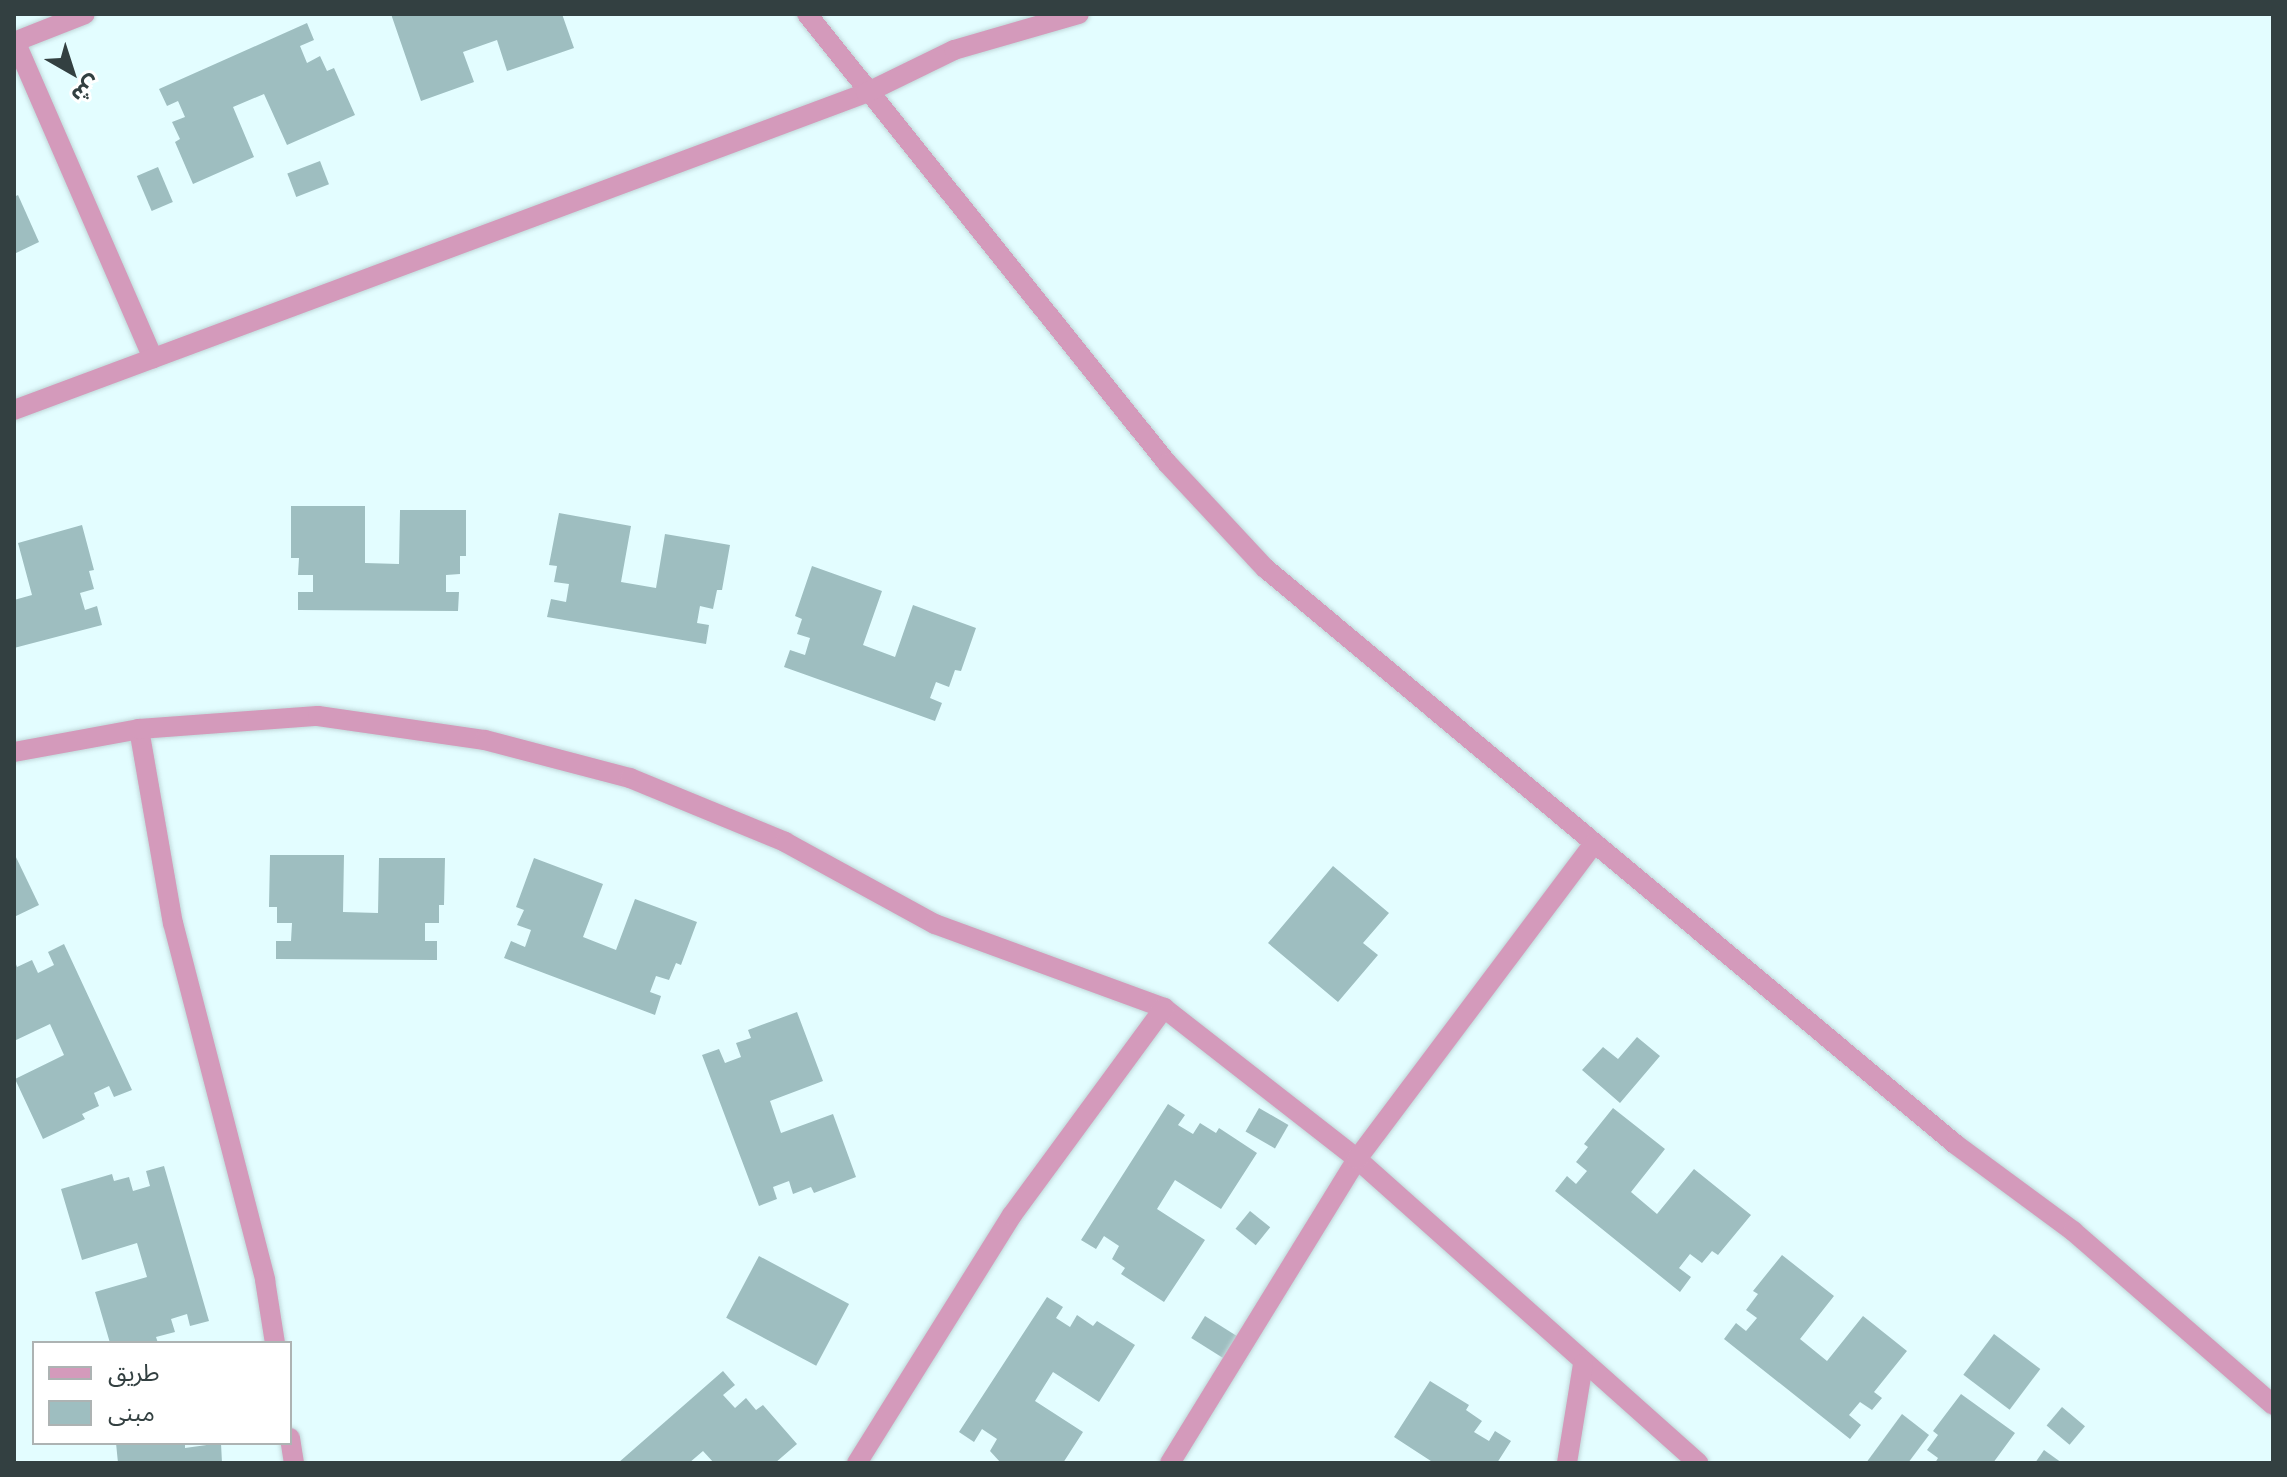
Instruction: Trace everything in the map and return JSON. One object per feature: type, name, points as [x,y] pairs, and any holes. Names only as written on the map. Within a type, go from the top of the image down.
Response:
[{"type":"street","points":[[85,14],[15,42],[153,358]]},
{"type":"street","points":[[807,14],[866,93],[1167,463],[1265,568],[1955,1144],[2073,1231],[2273,1405]]},
{"type":"street","points":[[14,410],[866,93],[954,50],[1069,16]]},
{"type":"street","points":[[14,752],[139,729],[318,716],[485,740],[630,778],[785,842],[935,924],[1164,1008],[1357,1159],[1583,1364],[1698,1463]]},
{"type":"street","points":[[139,729],[173,923],[265,1280],[275,1341]]},
{"type":"street","points":[[1170,1463],[1357,1159],[1594,843]]},
{"type":"street","points":[[857,1463],[1012,1215],[1164,1008]]},
{"type":"street","points":[[1567,1463],[1583,1364]]},
{"type":"building","points":[[391,14],[562,14],[574,48],[507,71],[497,40],[463,52],[474,82],[421,101]]},
{"type":"building","points":[[307,23],[314,40],[300,46],[307,63],[320,56],[327,71],[334,68],[355,115],[287,145],[264,94],[233,107],[254,157],[193,184],[175,142],[180,139],[172,122],[185,117],[178,101],[167,106],[159,89]]},
{"type":"building","points":[[320,161],[329,184],[296,197],[287,174]]},
{"type":"building","points":[[158,167],[173,202],[152,211],[137,176]]},
{"type":"building","points":[[18,195],[39,242],[14,254],[14,197]]},
{"type":"building","points":[[291,506],[365,506],[365,563],[399,564],[400,510],[466,510],[466,556],[460,556],[460,574],[446,575],[446,592],[459,592],[458,611],[298,610],[298,592],[313,592],[313,575],[298,575],[299,558],[291,558]]},
{"type":"building","points":[[559,513],[631,526],[621,582],[656,588],[665,534],[730,545],[722,590],[717,590],[713,609],[700,606],[697,623],[709,625],[706,644],[547,617],[551,599],[566,602],[569,584],[554,582],[557,566],[549,565]]},
{"type":"building","points":[[82,525],[94,570],[89,571],[94,589],[80,593],[85,610],[97,606],[102,625],[14,648],[14,600],[32,595],[18,543]]},
{"type":"building","points":[[812,566],[882,591],[863,645],[895,657],[913,605],[976,628],[961,671],[955,670],[949,687],[936,682],[930,698],[942,703],[935,721],[784,667],[790,650],[805,655],[810,638],[797,634],[802,619],[795,616]]},
{"type":"building","points":[[14,853],[39,905],[14,917]]},
{"type":"building","points":[[270,855],[344,855],[343,912],[378,913],[379,858],[445,858],[444,905],[439,905],[439,923],[425,923],[425,941],[437,941],[437,960],[276,959],[276,941],[291,941],[292,923],[277,923],[277,907],[269,907]]},
{"type":"building","points":[[534,858],[603,884],[583,937],[616,950],[635,899],[697,922],[681,965],[676,963],[669,980],[656,976],[650,992],[661,996],[655,1015],[504,958],[511,941],[525,947],[531,930],[517,925],[524,910],[516,907]]},
{"type":"building","points":[[1333,866],[1389,913],[1363,943],[1378,955],[1338,1002],[1268,943]]},
{"type":"building","points":[[64,944],[132,1090],[114,1097],[109,1086],[94,1093],[99,1106],[82,1114],[85,1119],[43,1139],[15,1079],[64,1055],[50,1024],[14,1041],[14,959],[17,967],[32,960],[38,973],[54,965],[48,952]]},
{"type":"building","points":[[797,1012],[823,1081],[770,1101],[781,1133],[833,1114],[856,1177],[814,1193],[811,1187],[793,1194],[789,1181],[773,1187],[777,1199],[759,1206],[702,1055],[719,1049],[725,1063],[741,1057],[736,1043],[751,1038],[748,1030]]},
{"type":"building","points":[[1637,1037],[1660,1056],[1620,1103],[1582,1070],[1603,1047],[1618,1059]]},
{"type":"building","points":[[1168,1104],[1185,1115],[1178,1125],[1193,1134],[1200,1123],[1216,1133],[1219,1128],[1257,1153],[1221,1209],[1175,1180],[1157,1209],[1205,1240],[1164,1302],[1121,1274],[1125,1268],[1112,1259],[1119,1246],[1104,1236],[1096,1249],[1081,1240]]},
{"type":"building","points":[[1259,1108],[1288,1125],[1275,1148],[1246,1131]]},
{"type":"building","points":[[1613,1108],[1665,1149],[1631,1192],[1657,1214],[1694,1169],[1751,1215],[1718,1255],[1712,1251],[1702,1263],[1690,1254],[1679,1268],[1691,1277],[1680,1292],[1555,1191],[1567,1176],[1576,1184],[1587,1171],[1576,1162],[1588,1147],[1584,1144]]},
{"type":"building","points":[[164,1166],[209,1321],[190,1326],[187,1314],[171,1319],[175,1332],[156,1337],[157,1341],[109,1341],[95,1292],[147,1277],[137,1243],[82,1260],[61,1189],[112,1174],[114,1181],[129,1177],[133,1191],[150,1186],[146,1171]]},
{"type":"building","points":[[1250,1211],[1270,1227],[1256,1245],[1236,1229]]},
{"type":"building","points":[[1782,1255],[1834,1296],[1800,1339],[1827,1361],[1863,1316],[1907,1351],[1874,1392],[1882,1398],[1872,1410],[1860,1402],[1849,1415],[1861,1425],[1850,1439],[1724,1339],[1736,1323],[1746,1331],[1757,1318],[1746,1310],[1758,1294],[1753,1291]]},
{"type":"building","points":[[759,1256],[849,1304],[816,1366],[726,1318]]},
{"type":"building","points":[[1047,1297],[1063,1307],[1056,1318],[1070,1327],[1077,1315],[1093,1326],[1097,1321],[1135,1345],[1099,1402],[1053,1372],[1035,1401],[1083,1432],[1063,1463],[1001,1463],[990,1451],[997,1439],[982,1429],[974,1442],[959,1432]]},
{"type":"building","points":[[1205,1316],[1237,1336],[1223,1358],[1191,1338]]},
{"type":"building","points":[[1994,1334],[2040,1369],[2010,1410],[1963,1375]]},
{"type":"building","points":[[723,1371],[735,1385],[723,1395],[735,1408],[746,1398],[756,1410],[763,1405],[797,1444],[775,1463],[714,1463],[703,1451],[689,1463],[618,1463]]},
{"type":"building","points":[[1430,1381],[1469,1405],[1466,1410],[1482,1421],[1474,1432],[1489,1441],[1495,1431],[1511,1441],[1497,1463],[1434,1463],[1394,1437]]},
{"type":"building","points":[[1961,1394],[2015,1433],[1993,1463],[1935,1463],[1938,1458],[1927,1450],[1938,1435],[1933,1431]]},
{"type":"building","points":[[2062,1407],[2085,1426],[2070,1445],[2047,1425]]},
{"type":"building","points":[[1902,1414],[1929,1435],[1908,1463],[1866,1463]]},
{"type":"building","points":[[116,1445],[185,1445],[185,1448],[221,1445],[222,1463],[118,1463]]},
{"type":"building","points":[[2044,1450],[2062,1463],[2035,1463]]}]
